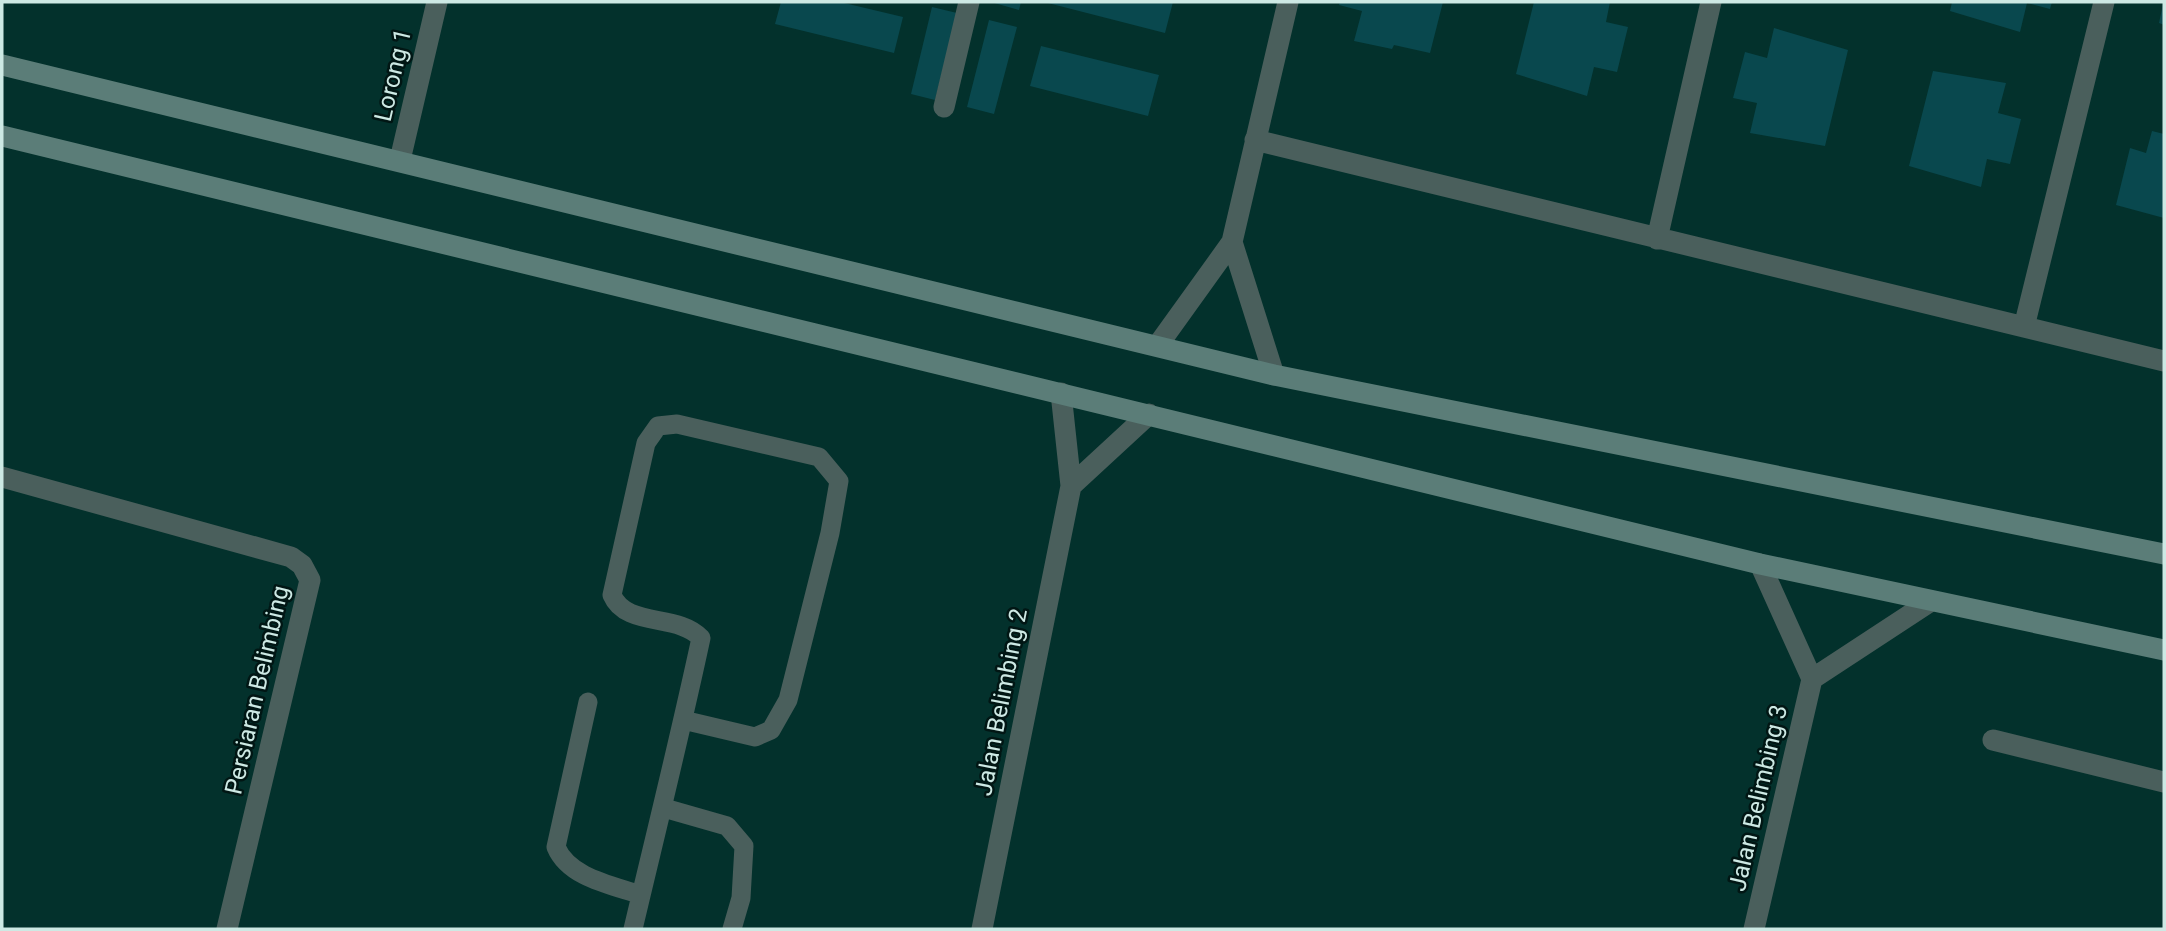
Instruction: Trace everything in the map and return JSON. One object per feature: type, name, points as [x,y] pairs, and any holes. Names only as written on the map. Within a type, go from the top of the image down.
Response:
[{"type":"street","name":"Lorong 1","points":[[400,160],[437,2]]},
{"type":"street","points":[[944,107],[969,2]]},
{"type":"street","points":[[1158,345],[1232,242],[1288,2]]},
{"type":"street","points":[[1657,239],[1711,2]]},
{"type":"street","points":[[2024,327],[2104,2]]},
{"type":"street","points":[[2,65],[1274,374],[2164,554]]},
{"type":"street","points":[[2,136],[1760,564],[2164,650]]},
{"type":"street","points":[[1255,141],[2164,361]]},
{"type":"street","points":[[1232,242],[1274,374]]},
{"type":"street","name":"Jalan Belimbing 2","points":[[982,929],[1071,486],[1061,393]]},
{"type":"street","points":[[1071,486],[1149,414]]},
{"type":"street","name":"Persiaran Belimbing","points":[[2,477],[291,556],[302,565],[310,580],[228,929]]},
{"type":"street","name":"Jalan Belimbing 3","points":[[1754,929],[1812,679],[1760,564]]},
{"type":"street","name":"Jalan Belimbing 3","points":[[1812,679],[1931,601]]},
{"type":"street","points":[[1993,740],[2164,782]]},
{"type":"lane","points":[[633,929],[664,808],[683,720],[701,638],[686,626],[630,613],[617,606],[612,595],[646,443],[658,426],[677,424],[819,457],[839,481],[830,533],[788,700],[771,730],[755,737],[683,720]]},
{"type":"lane","points":[[588,702],[556,847],[560,858],[572,868],[641,895]]},
{"type":"lane","points":[[664,808],[727,826],[744,846],[741,898],[732,929]]},
{"type":"building","points":[[781,2],[840,2],[903,17],[894,53],[775,24]]},
{"type":"building","points":[[991,2],[1021,2],[1019,10]]},
{"type":"building","points":[[1044,2],[1173,2],[1165,33]]},
{"type":"building","points":[[1340,2],[1443,2],[1430,53],[1394,45],[1392,49],[1354,41],[1362,11],[1339,5]]},
{"type":"building","points":[[1534,2],[1610,2],[1606,22],[1628,27],[1617,72],[1594,67],[1587,96],[1516,74]]},
{"type":"building","points":[[1952,2],[2052,2],[2050,9],[2027,3],[2020,32],[1950,11]]},
{"type":"building","points":[[2164,4],[2164,25],[2159,23]]},
{"type":"building","points":[[932,7],[957,13],[935,100],[911,94]]},
{"type":"building","points":[[989,20],[1017,27],[994,114],[967,107]]},
{"type":"building","points":[[1774,28],[1848,50],[1825,146],[1750,133],[1757,103],[1733,98],[1745,52],[1767,58]]},
{"type":"building","points":[[1041,46],[1159,75],[1148,116],[1030,86]]},
{"type":"building","points":[[1933,71],[2006,83],[1998,113],[2021,119],[2010,164],[1987,159],[1981,187],[1909,166]]},
{"type":"building","points":[[2152,131],[2164,134],[2164,218],[2116,205],[2130,148],[2146,153]]}]
